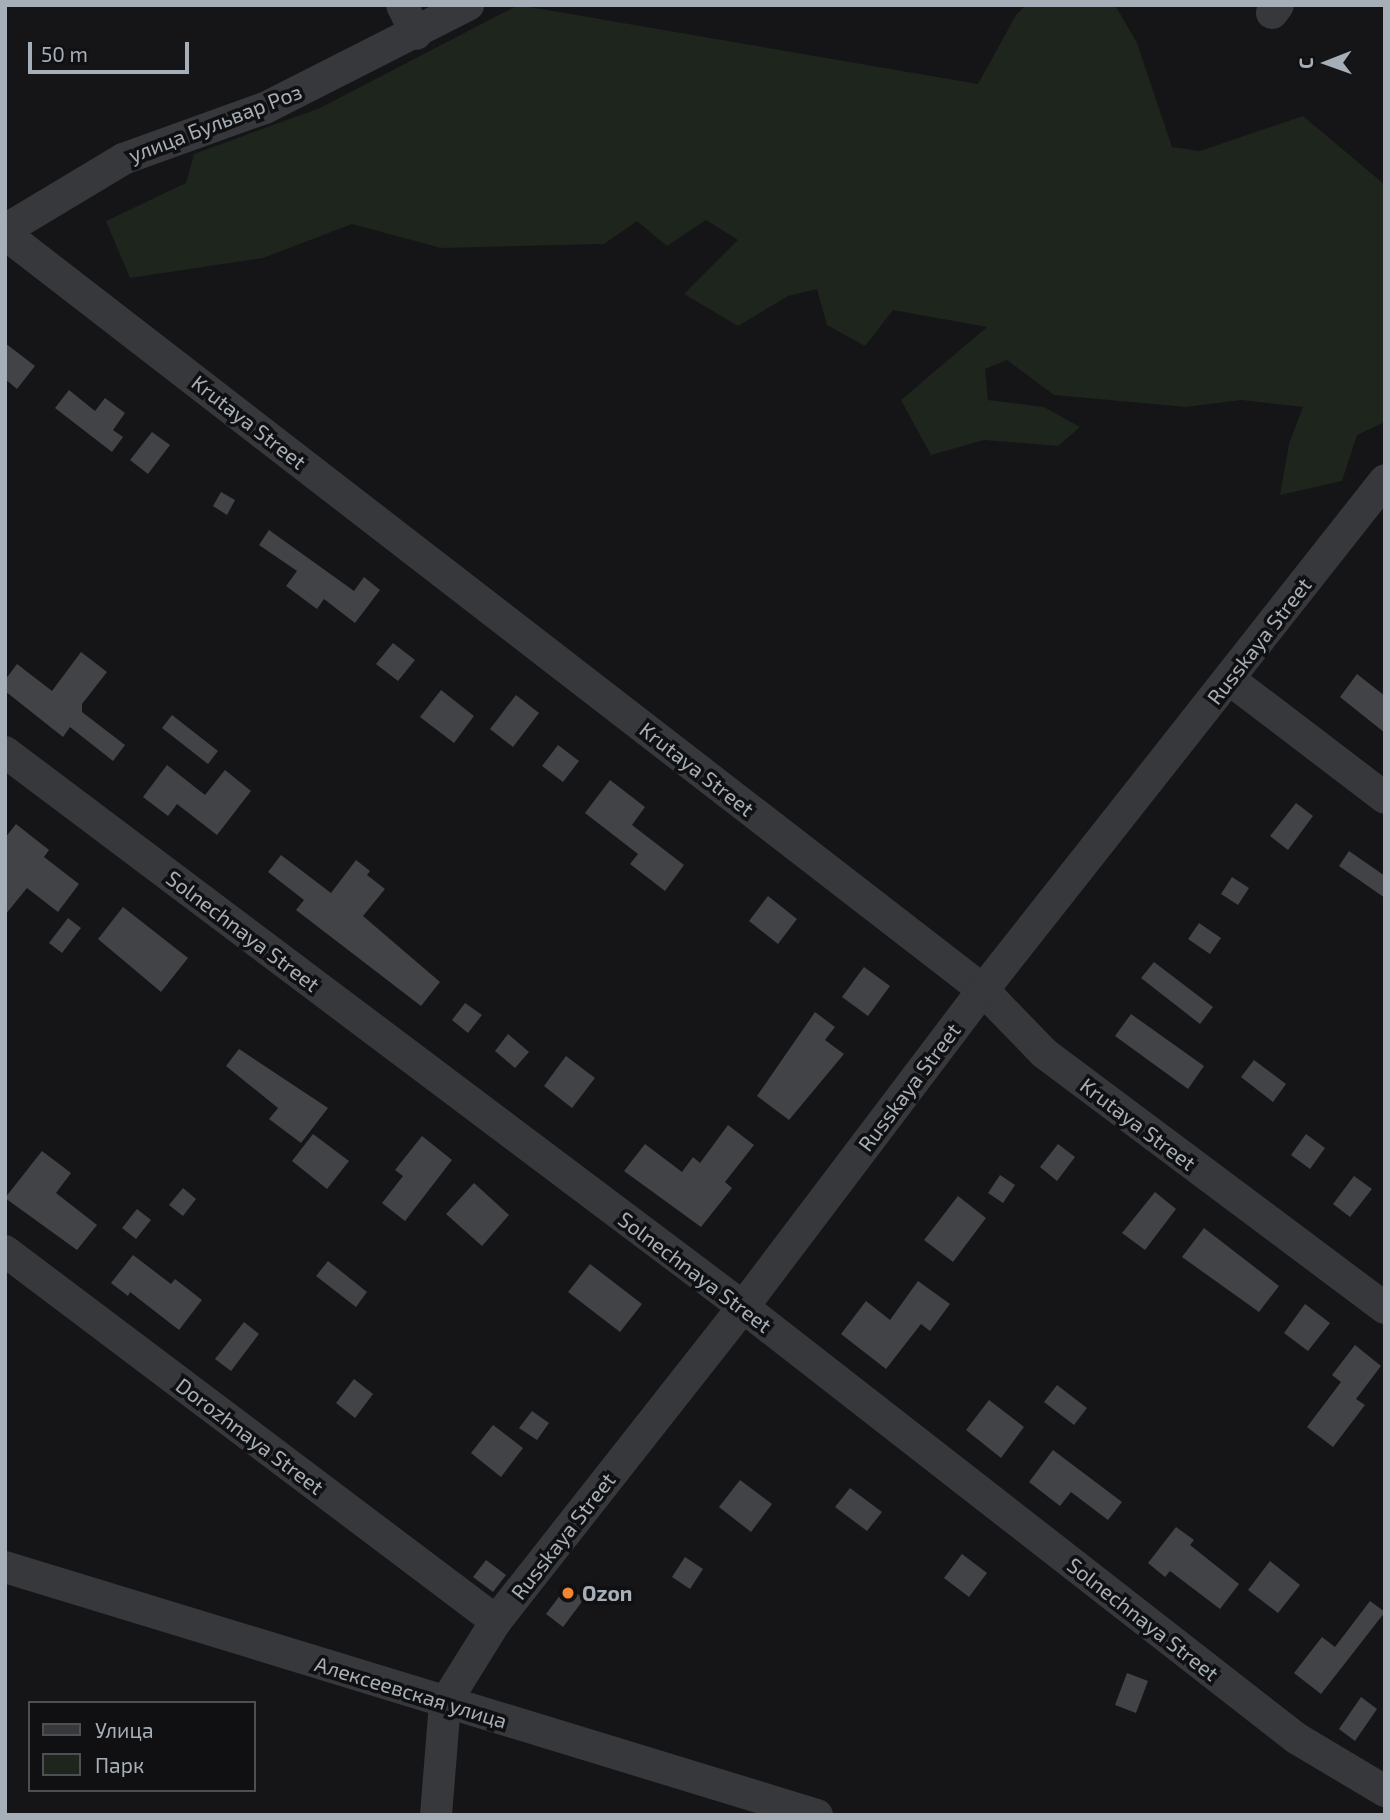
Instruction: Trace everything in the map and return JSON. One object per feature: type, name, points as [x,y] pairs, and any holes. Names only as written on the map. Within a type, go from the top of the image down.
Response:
[{"type":"street","points":[[402,5],[416,34]]},
{"type":"street","name":"улица Бульвар Роз","points":[[5,232],[123,159],[265,108],[416,34],[468,5]]},
{"type":"street","name":"Krutaya Street","points":[[5,232],[983,990],[1044,1053],[1385,1308]]},
{"type":"street","name":"Russkaya Street","points":[[445,1703],[496,1621],[743,1307],[983,990],[1385,480]]},
{"type":"street","points":[[1229,679],[1385,798]]},
{"type":"street","name":"Solnechnaya Street","points":[[5,752],[743,1307],[1296,1738],[1385,1791]]},
{"type":"street","name":"Dorozhnaya Street","points":[[5,1251],[496,1621]]},
{"type":"street","name":"Алексеевская улица","points":[[5,1567],[817,1815]]},
{"type":"street","points":[[436,1815],[445,1703]]},
{"type":"green space","points":[[518,5],[978,84],[1016,15],[1026,5],[1115,5],[1137,43],[1172,147],[1200,151],[1303,116],[1385,185],[1385,422],[1357,435],[1342,481],[1280,495],[1289,444],[1303,407],[1241,400],[1186,407],[1054,395],[1007,360],[985,369],[988,400],[1044,407],[1080,427],[1058,446],[984,440],[931,455],[901,400],[987,327],[893,310],[865,346],[827,325],[817,289],[788,296],[738,326],[684,294],[738,240],[706,220],[667,246],[637,221],[604,244],[441,248],[352,224],[263,258],[130,278],[106,221],[186,183],[194,154],[320,108]]},
{"type":"building","points":[[5,343],[35,366],[17,389],[5,379]]},
{"type":"building","points":[[69,390],[95,411],[105,398],[125,413],[113,430],[123,437],[112,452],[55,408]]},
{"type":"building","points":[[152,432],[170,445],[148,474],[130,460]]},
{"type":"building","points":[[221,492],[235,500],[227,515],[213,506]]},
{"type":"building","points":[[269,530],[354,591],[364,577],[380,590],[355,623],[324,599],[317,609],[286,586],[297,571],[259,545]]},
{"type":"building","points":[[393,643],[415,660],[398,681],[376,664]]},
{"type":"building","points":[[81,652],[107,672],[82,704],[82,712],[125,745],[113,761],[70,727],[63,737],[5,691],[5,680],[17,664],[52,691]]},
{"type":"building","points":[[1357,674],[1385,696],[1385,733],[1340,697]]},
{"type":"building","points":[[441,690],[474,716],[454,743],[420,717]]},
{"type":"building","points":[[516,695],[539,713],[513,747],[490,729]]},
{"type":"building","points":[[172,715],[218,751],[208,764],[162,728]]},
{"type":"building","points":[[558,745],[579,761],[563,782],[542,766]]},
{"type":"building","points":[[167,765],[205,795],[225,770],[251,791],[217,835],[177,804],[168,816],[143,797]]},
{"type":"building","points":[[610,780],[645,807],[632,825],[684,865],[665,891],[630,864],[638,854],[585,813]]},
{"type":"building","points":[[1296,803],[1313,816],[1288,850],[1270,836]]},
{"type":"building","points":[[16,824],[49,850],[44,857],[79,884],[58,912],[27,888],[5,915],[5,838]]},
{"type":"building","points":[[1349,851],[1385,876],[1385,898],[1339,866]]},
{"type":"building","points":[[281,855],[331,893],[356,860],[370,871],[367,875],[385,889],[363,916],[440,982],[421,1006],[296,910],[304,900],[268,872]]},
{"type":"building","points":[[1232,877],[1249,888],[1238,905],[1221,894]]},
{"type":"building","points":[[768,896],[797,919],[778,944],[749,921]]},
{"type":"building","points":[[123,907],[188,958],[161,992],[98,939]]},
{"type":"building","points":[[68,918],[81,928],[62,953],[49,943]]},
{"type":"building","points":[[1199,923],[1221,938],[1210,954],[1188,939]]},
{"type":"building","points":[[1154,962],[1213,1007],[1200,1024],[1141,978]]},
{"type":"building","points":[[864,967],[890,986],[868,1016],[842,997]]},
{"type":"building","points":[[465,1003],[482,1015],[468,1033],[452,1020]]},
{"type":"building","points":[[815,1012],[835,1027],[825,1040],[844,1054],[789,1120],[757,1096]]},
{"type":"building","points":[[1131,1014],[1204,1066],[1188,1089],[1115,1036]]},
{"type":"building","points":[[508,1034],[529,1052],[515,1068],[495,1051]]},
{"type":"building","points":[[239,1049],[328,1108],[301,1143],[269,1119],[278,1108],[226,1066]]},
{"type":"building","points":[[566,1056],[595,1078],[572,1108],[544,1086]]},
{"type":"building","points":[[1254,1060],[1286,1084],[1273,1102],[1241,1077]]},
{"type":"building","points":[[728,1125],[754,1145],[725,1182],[732,1188],[701,1227],[624,1171],[645,1144],[682,1172],[693,1157],[700,1163]]},
{"type":"building","points":[[313,1134],[349,1161],[327,1189],[292,1161]]},
{"type":"building","points":[[1306,1134],[1325,1148],[1310,1169],[1291,1155]]},
{"type":"building","points":[[422,1136],[452,1160],[405,1221],[382,1203],[403,1176],[395,1170]]},
{"type":"building","points":[[1058,1144],[1075,1157],[1057,1181],[1040,1167]]},
{"type":"building","points":[[42,1151],[71,1173],[56,1193],[97,1225],[77,1250],[5,1198]]},
{"type":"building","points":[[1000,1175],[1015,1185],[1003,1203],[988,1193]]},
{"type":"building","points":[[1354,1176],[1372,1189],[1350,1217],[1333,1204]]},
{"type":"building","points":[[474,1183],[509,1215],[482,1246],[446,1214]]},
{"type":"building","points":[[183,1188],[196,1199],[183,1216],[169,1205]]},
{"type":"building","points":[[1155,1192],[1176,1209],[1145,1250],[1122,1233]]},
{"type":"building","points":[[958,1196],[986,1218],[953,1262],[924,1240]]},
{"type":"building","points":[[137,1209],[151,1220],[136,1239],[122,1228]]},
{"type":"building","points":[[1204,1228],[1279,1286],[1259,1312],[1182,1257]]},
{"type":"building","points":[[133,1255],[171,1284],[175,1279],[202,1300],[179,1330],[130,1292],[128,1296],[111,1283]]},
{"type":"building","points":[[328,1261],[367,1292],[356,1307],[316,1276]]},
{"type":"building","points":[[590,1264],[642,1304],[620,1332],[568,1292]]},
{"type":"building","points":[[918,1281],[950,1304],[930,1331],[921,1324],[886,1369],[841,1334],[866,1301],[890,1320]]},
{"type":"building","points":[[1305,1304],[1330,1323],[1308,1351],[1284,1333]]},
{"type":"building","points":[[244,1322],[259,1334],[231,1371],[215,1359]]},
{"type":"building","points":[[1355,1345],[1381,1366],[1356,1399],[1365,1405],[1333,1447],[1307,1427],[1341,1382],[1332,1375]]},
{"type":"building","points":[[354,1379],[373,1394],[355,1418],[336,1403]]},
{"type":"building","points":[[1057,1385],[1087,1408],[1074,1425],[1044,1402]]},
{"type":"building","points":[[989,1400],[1024,1427],[1001,1458],[966,1430]]},
{"type":"building","points":[[532,1411],[549,1423],[537,1440],[519,1428]]},
{"type":"building","points":[[493,1425],[523,1448],[501,1477],[471,1453]]},
{"type":"building","points":[[1053,1450],[1122,1502],[1108,1520],[1071,1492],[1060,1506],[1029,1482]]},
{"type":"building","points":[[740,1480],[772,1504],[751,1532],[719,1507]]},
{"type":"building","points":[[850,1488],[882,1512],[867,1531],[835,1507]]},
{"type":"building","points":[[1176,1527],[1194,1540],[1190,1545],[1239,1584],[1220,1609],[1170,1571],[1165,1577],[1148,1563]]},
{"type":"building","points":[[962,1554],[987,1573],[969,1597],[944,1578]]},
{"type":"building","points":[[685,1557],[703,1569],[690,1589],[672,1577]]},
{"type":"building","points":[[486,1560],[506,1575],[493,1592],[473,1577]]},
{"type":"building","points":[[1270,1561],[1300,1585],[1278,1613],[1248,1590]]},
{"type":"building","points":[[567,1586],[584,1599],[563,1627],[546,1614]]},
{"type":"building","points":[[1370,1601],[1385,1612],[1321,1694],[1294,1673],[1322,1637],[1335,1647]]},
{"type":"building","points":[[1127,1673],[1148,1681],[1136,1713],[1115,1705]]},
{"type":"building","points":[[1361,1697],[1377,1709],[1355,1741],[1339,1729]]},
{"type":"place","name":"Ozon","points":[[568,1593]]}]
